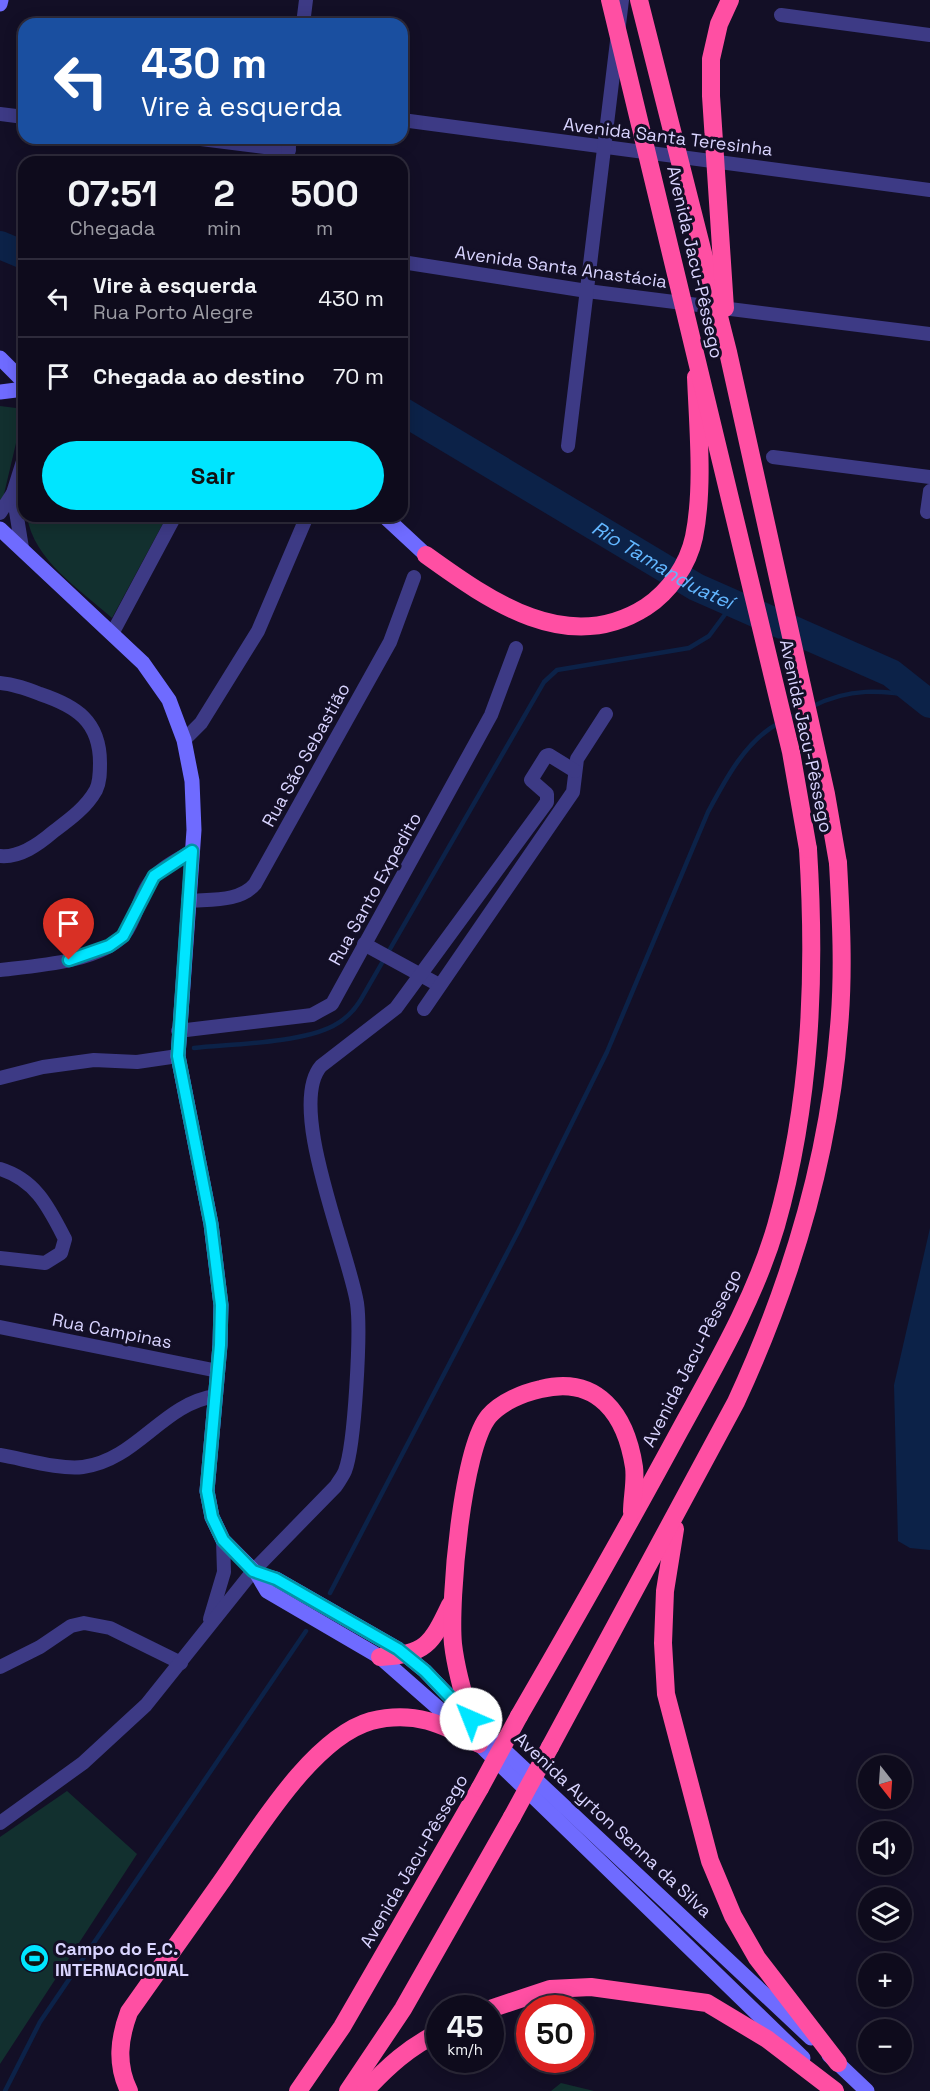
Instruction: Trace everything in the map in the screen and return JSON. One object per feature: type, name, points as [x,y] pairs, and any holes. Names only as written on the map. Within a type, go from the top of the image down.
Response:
[{"type":"highway","name":"Avenida Jacu-Pêssego","points":[[298,2091],[342,2028],[480,1788],[722,1352],[755,1286],[776,1227],[802,1100],[810,1021],[813,933],[808,849],[791,752],[610,0]]},
{"type":"highway","name":"Avenida Jacu-Pêssego","points":[[348,2091],[403,2009],[512,1817],[677,1516],[758,1356],[803,1232],[831,1103],[840,1025],[842,933],[838,863],[826,794],[728,352],[639,0]]},
{"type":"highway","points":[[728,352],[711,96],[711,60],[719,24],[730,0]]},
{"type":"highway","points":[[426,555],[481,592],[528,616],[556,626],[582,628],[607,625],[631,616],[653,602],[671,584],[685,562],[691,546],[697,513],[699,434],[695,353]]},
{"type":"highway","points":[[471,1719],[459,1678],[454,1645],[454,1595],[464,1508],[477,1441],[489,1416],[521,1394],[560,1384],[597,1394],[616,1414],[627,1441],[634,1469],[631,1519]]},
{"type":"highway","points":[[677,1516],[665,1591],[663,1643],[666,1694],[710,1861],[733,1916],[757,1958],[838,2063]]},
{"type":"highway","points":[[380,1657],[407,1656],[418,1652],[439,1629],[454,1595]]},
{"type":"highway","points":[[129,2091],[119,2057],[122,2034],[129,2012],[283,1795],[319,1755],[344,1734],[370,1722],[396,1718],[420,1718],[443,1724],[479,1744]]},
{"type":"highway","points":[[504,2004],[549,1989],[591,1987],[707,2004],[767,2039],[836,2091]]},
{"type":"highway","points":[[366,2091],[387,2067],[426,2038]]},
{"type":"main road","points":[[0,4],[1,0]]},
{"type":"main road","points":[[0,358],[18,376]]},
{"type":"main road","points":[[0,392],[18,390]]},
{"type":"main road","points":[[390,522],[426,555]]},
{"type":"main road","name":"Avenida Ayrton Senna da Silva","points":[[0,529],[113,632],[143,663],[169,700],[184,740],[192,781],[192,851],[178,1056],[216,1258],[221,1305],[218,1371],[207,1491],[212,1517],[223,1540],[255,1573],[267,1591],[380,1657],[479,1744],[836,2091]]},
{"type":"main road","name":"Avenida Ayrton Senna da Silva","points":[[255,1573],[276,1579],[407,1656],[471,1719],[867,2091]]},
{"type":"street","points":[[304,18],[306,0]]},
{"type":"street","points":[[568,446],[622,0]]},
{"type":"street","points":[[781,15],[930,35]]},
{"type":"street","points":[[0,114],[18,116]]},
{"type":"street","name":"Avenida Santa Teresinha","points":[[408,121],[930,190]]},
{"type":"street","points":[[241,144],[289,150]]},
{"type":"street","name":"Avenida Santa Anastácia","points":[[408,263],[587,291],[930,334]]},
{"type":"street","points":[[773,457],[930,477]]},
{"type":"street","points":[[0,513],[14,493],[18,481]]},
{"type":"street","points":[[927,512],[930,491]]},
{"type":"street","points":[[14,493],[18,520]]},
{"type":"street","points":[[18,522],[22,548]]},
{"type":"street","points":[[113,632],[172,522]]},
{"type":"street","points":[[184,740],[201,723],[258,631],[304,522]]},
{"type":"street","name":"Rua São Sebastião","points":[[188,901],[236,897],[248,893],[255,884],[390,642],[414,577]]},
{"type":"street","name":"Rua Santo Expedito","points":[[178,1031],[312,1015],[332,1004],[492,715],[516,648]]},
{"type":"street","points":[[0,694],[5,683],[66,702],[90,723],[100,753],[100,775],[96,790],[81,810],[48,837],[23,852],[0,856]]},
{"type":"street","points":[[424,1009],[573,792],[575,771],[584,745],[606,714]]},
{"type":"street","points":[[0,1823],[83,1763],[146,1705],[255,1573],[336,1486],[345,1472],[350,1450],[359,1321],[351,1276],[323,1181],[311,1125],[312,1079],[321,1066],[396,1008],[547,802],[547,794],[531,780],[546,756],[549,755],[575,771]]},
{"type":"street","points":[[0,970],[82,957],[109,946],[123,936],[132,922],[147,885],[154,876],[192,851]]},
{"type":"street","points":[[364,944],[439,985]]},
{"type":"street","points":[[0,1078],[43,1067],[94,1060],[137,1062],[178,1056]]},
{"type":"street","points":[[0,1169],[37,1191],[65,1239],[61,1253],[45,1263],[0,1258]]},
{"type":"street","name":"Rua Campinas","points":[[0,1327],[218,1371]]},
{"type":"street","points":[[0,1455],[82,1467],[124,1453],[185,1405],[201,1398],[216,1396]]},
{"type":"street","points":[[205,1632],[223,1581],[223,1540]]},
{"type":"street","points":[[0,1667],[40,1647],[71,1626],[84,1623],[110,1628],[180,1663]]},
{"type":"green space","points":[[0,406],[18,408],[18,435],[0,506]]},
{"type":"green space","points":[[28,522],[164,522],[112,618],[60,573],[38,547]]},
{"type":"green space","name":"Campo do E.C. INTERNACIONAL","points":[[67,1791],[137,1854],[0,2064],[0,1837]]},
{"type":"green space","points":[[561,2083],[594,2091],[551,2091]]},
{"type":"water","points":[[930,1228],[930,1550],[910,1548],[898,1541],[894,1385]]},
{"type":"waterway","name":"Rio Tamanduateí","points":[[0,245],[18,252]]},
{"type":"waterway","name":"Rio Tamanduateí","points":[[408,415],[696,587],[891,673],[930,704]]},
{"type":"waterway","points":[[194,1048],[265,1042],[303,1036],[319,1032],[345,1018],[360,1001],[544,682],[557,670],[689,648],[709,636],[732,605]]},
{"type":"waterway","points":[[811,707],[853,693],[879,692],[923,697]]},
{"type":"waterway","points":[[787,719],[803,711]]},
{"type":"waterway","points":[[330,1593],[519,1230],[607,1052],[708,812],[729,774],[747,750],[767,730],[779,723]]},
{"type":"waterway","points":[[5,2091],[40,2022],[306,1631]]},
{"type":"place","name":"Campo do E.C. INTERNACIONAL","points":[[34,1959]]},
{"type":"route","points":[[69,960],[109,946],[123,936],[132,922],[147,885],[154,876],[192,851],[178,1056],[211,1224],[221,1305],[220,1345],[207,1491],[212,1517],[223,1540],[256,1574],[276,1579],[398,1649],[425,1671],[471,1719]]}]
